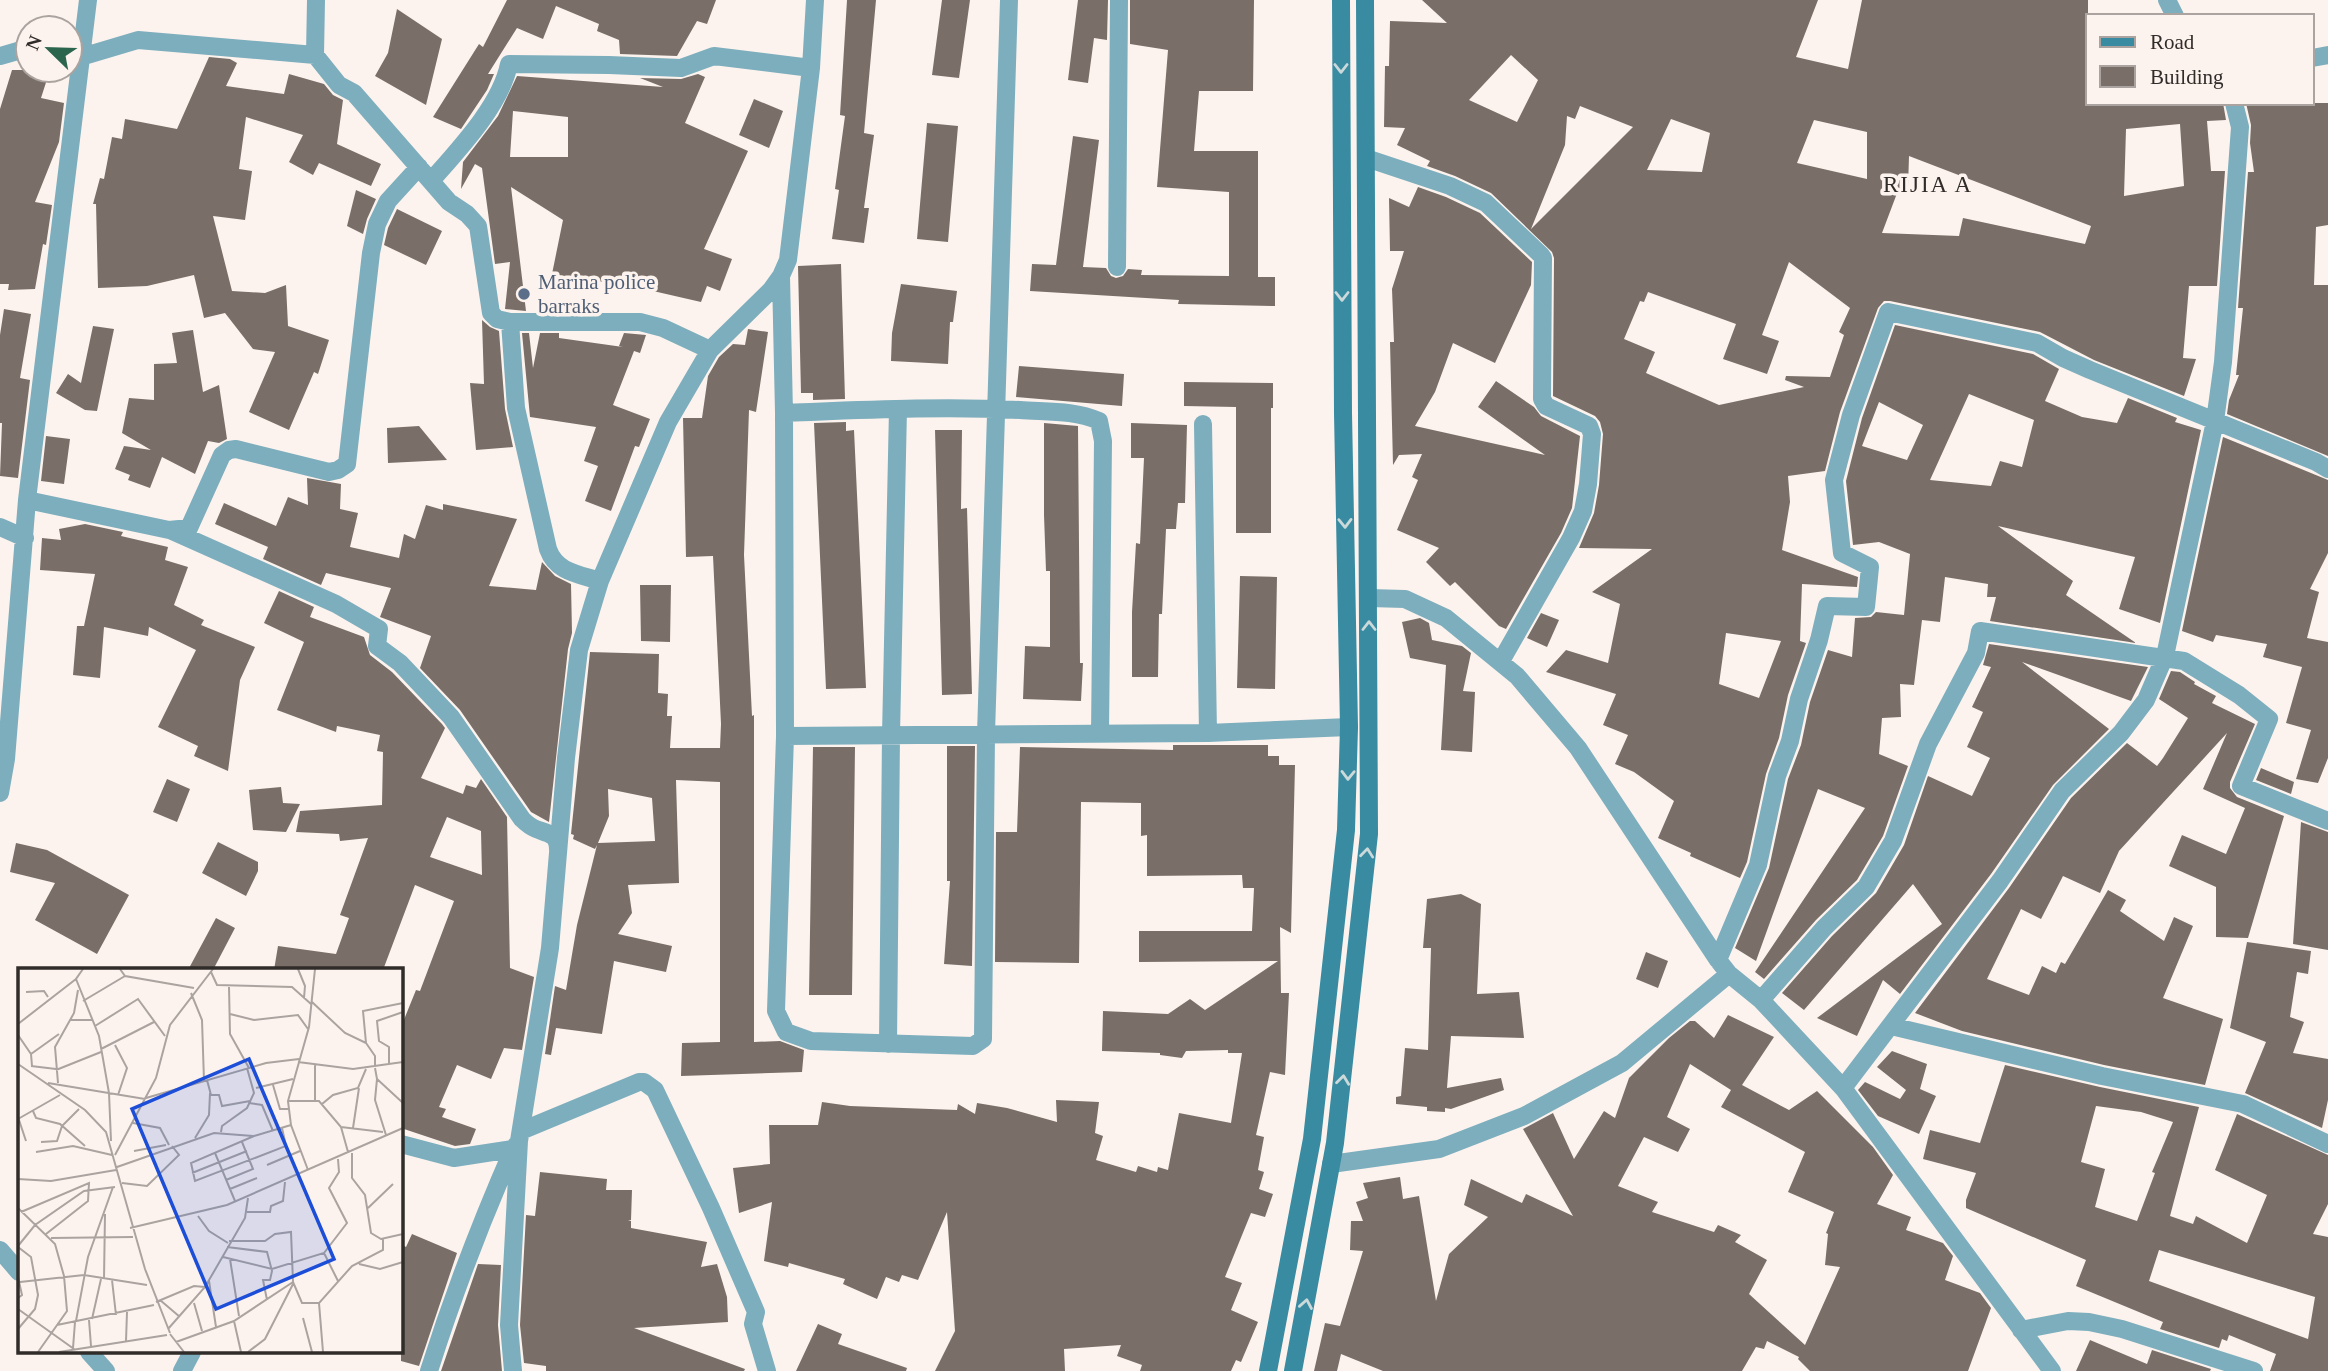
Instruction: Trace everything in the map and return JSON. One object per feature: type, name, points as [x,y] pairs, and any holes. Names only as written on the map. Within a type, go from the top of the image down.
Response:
[{"type":"main road","points":[[1268,1371],[1312,1139],[1346,830],[1349,727],[1343,413],[1341,0]]},
{"type":"main road","points":[[1293,1371],[1331,1164],[1353,999],[1369,834],[1365,0]]},
{"type":"street","points":[[316,0],[315,55],[339,85],[354,93],[449,202],[467,214],[478,226],[491,313],[497,319],[510,322],[640,322],[663,328],[710,350]]},
{"type":"street","points":[[513,1371],[509,1325],[518,1140],[550,948],[566,758],[579,650],[600,582],[668,422],[710,350],[771,290],[788,260],[811,68],[815,0]]},
{"type":"street","points":[[781,276],[785,736],[776,1011],[786,1032],[811,1041],[973,1046],[983,1039],[986,734],[1009,0]]},
{"type":"street","points":[[1117,267],[1119,0]]},
{"type":"street","points":[[84,56],[138,40],[315,55]]},
{"type":"street","points":[[431,181],[475,130],[505,84],[509,64],[681,68],[714,56],[811,68]]},
{"type":"street","points":[[0,793],[6,759],[27,500],[78,84]]},
{"type":"street","points":[[1843,1088],[2000,881],[2062,791],[2121,733],[2146,700],[2165,656],[2215,421],[2223,362],[2240,127],[2234,105]]},
{"type":"street","points":[[1366,158],[1450,186],[1486,203],[1544,258],[1542,399],[1546,405],[1588,426],[1592,434],[1583,511],[1571,538],[1501,662]]},
{"type":"street","points":[[169,530],[189,528],[222,455],[229,450],[236,449],[329,471],[338,470],[347,464],[371,254],[377,224],[388,201],[419,167]]},
{"type":"street","points":[[1331,1164],[1439,1149],[1524,1116],[1622,1063],[1723,967],[1758,866],[1777,776],[1790,741],[1799,699],[1819,640],[1826,606],[1866,607],[1870,567],[1842,553],[1834,480],[1851,415],[1888,312],[2037,343],[2090,370],[2328,469]]},
{"type":"street","points":[[510,322],[516,408],[552,562],[600,582]]},
{"type":"street","points":[[888,1044],[898,409]]},
{"type":"street","points":[[784,413],[996,409],[1083,414],[1099,421],[1103,441],[1100,734]]},
{"type":"street","points":[[1203,424],[1208,733]]},
{"type":"street","points":[[27,500],[169,530],[336,604],[379,629],[377,646],[400,663],[451,717],[522,819],[534,828],[553,834],[558,842],[557,871]]},
{"type":"street","points":[[0,527],[25,538]]},
{"type":"street","points":[[1369,598],[1405,598],[1436,613],[1465,632],[1501,662],[1546,708],[1578,748],[1723,967],[1761,1000],[1843,1088],[2052,1371]]},
{"type":"street","points":[[1761,1000],[1825,928],[1866,887],[1893,841],[1928,744],[1976,653],[1980,631],[2165,656],[2184,661],[2239,695],[2269,719],[2241,786],[2328,821]]},
{"type":"street","points":[[785,736],[1208,733],[1349,727]]},
{"type":"street","points":[[1891,1026],[2102,1076],[2243,1104],[2328,1144]]},
{"type":"street","points":[[402,1144],[454,1158],[518,1140],[644,1082],[655,1090],[711,1208],[756,1312],[753,1324],[767,1371]]},
{"type":"street","points":[[429,1371],[477,1231],[518,1140]]},
{"type":"street","points":[[0,1250],[18,1271]]},
{"type":"street","points":[[2021,1330],[2068,1321],[2089,1322],[2122,1329],[2254,1371]]},
{"type":"street","points":[[91,1354],[106,1371]]},
{"type":"street","points":[[182,1371],[191,1354]]},
{"type":"building","points":[[507,0],[716,0],[707,24],[697,21],[677,56],[620,54],[619,40],[597,31],[599,24],[556,6],[543,39],[517,28],[488,74],[494,74],[487,90],[461,129],[433,117],[479,44],[483,47]]},
{"type":"building","points":[[847,0],[876,0],[864,133],[874,135],[864,208],[869,208],[864,243],[832,239],[839,190],[835,189],[845,116],[840,115]]},
{"type":"building","points":[[942,0],[970,0],[959,78],[932,75]]},
{"type":"building","points":[[1078,0],[1108,0],[1107,40],[1094,38],[1088,83],[1068,80]]},
{"type":"building","points":[[1130,0],[1254,0],[1253,91],[1199,91],[1194,151],[1258,151],[1258,277],[1275,277],[1275,306],[1178,304],[1179,300],[1030,291],[1032,264],[1056,265],[1073,136],[1099,140],[1083,267],[1106,268],[1111,276],[1116,278],[1123,276],[1128,269],[1142,270],[1141,275],[1229,276],[1229,192],[1157,187],[1168,50],[1130,44]]},
{"type":"building","points":[[1422,0],[1818,0],[1796,57],[1848,69],[1862,0],[2088,0],[2086,105],[2223,105],[2226,120],[2207,121],[2211,171],[2225,171],[2217,286],[2189,286],[2183,358],[2196,359],[2184,396],[2094,360],[2040,332],[1890,301],[1884,301],[1878,308],[1840,412],[1825,471],[1788,476],[1790,502],[1782,550],[1858,577],[1857,587],[1802,584],[1800,641],[1806,643],[1788,695],[1779,738],[1766,774],[1747,862],[1740,878],[1690,856],[1691,853],[1658,838],[1674,801],[1634,772],[1615,764],[1628,735],[1603,725],[1616,694],[1546,672],[1566,650],[1608,663],[1620,604],[1592,592],[1652,549],[1579,548],[1594,513],[1603,434],[1600,422],[1595,416],[1553,396],[1552,252],[1491,193],[1427,166],[1430,161],[1397,145],[1405,128],[1384,127],[1385,66],[1389,66],[1390,21],[1447,23]],"holes":[[[1511,55],[1538,80],[1517,122],[1469,100]],[[1580,106],[1633,127],[1531,229],[1565,145],[1567,116],[1575,119]],[[1671,119],[1710,133],[1702,172],[1647,170]],[[1814,120],[1867,132],[1867,179],[1797,163]],[[2180,124],[2184,186],[2124,196],[2126,129]],[[1909,156],[2091,226],[2085,244],[1963,218],[1959,236],[1882,233],[1899,188],[1908,188]],[[1789,262],[1850,308],[1839,332],[1844,335],[1830,377],[1786,376],[1785,380],[1804,387],[1719,405],[1646,373],[1655,352],[1624,339],[1640,301],[1644,302],[1648,292],[1736,324],[1723,359],[1767,374],[1779,341],[1762,335]],[[1726,633],[1781,641],[1759,698],[1719,684]]]},
{"type":"building","points":[[397,9],[442,39],[426,105],[375,76],[388,53]]},
{"type":"building","points":[[209,57],[230,59],[237,63],[226,86],[284,94],[289,74],[324,84],[333,95],[343,100],[337,144],[381,164],[371,186],[319,163],[313,175],[289,162],[303,135],[246,117],[239,169],[252,171],[245,220],[213,216],[232,291],[265,293],[286,285],[288,326],[329,340],[318,374],[314,372],[289,430],[249,412],[275,352],[253,349],[225,313],[204,318],[194,275],[147,286],[98,288],[96,204],[93,204],[100,178],[104,179],[112,137],[122,139],[125,119],[177,129]]},
{"type":"building","points":[[12,70],[14,84],[46,84],[41,98],[64,103],[59,142],[35,202],[52,205],[35,289],[8,290],[9,284],[0,284],[0,109]]},
{"type":"building","points":[[698,74],[705,77],[685,123],[748,151],[704,249],[732,259],[720,291],[707,286],[701,302],[640,288],[552,274],[563,220],[511,187],[526,311],[505,309],[510,262],[495,264],[482,168],[475,164],[461,189],[463,162],[498,116],[517,76],[663,87],[640,78],[681,79]],"holes":[[[513,111],[568,117],[568,157],[510,157]]]},
{"type":"building","points":[[754,99],[783,111],[769,148],[739,135]]},
{"type":"building","points":[[2328,103],[2328,225],[2316,227],[2314,285],[2328,285],[2328,456],[2227,414],[2229,400],[2239,375],[2236,375],[2243,308],[2238,308],[2248,172],[2254,172],[2250,143],[2251,125],[2246,105]]},
{"type":"building","points":[[927,123],[958,126],[948,242],[917,239]]},
{"type":"building","points":[[1418,187],[1480,213],[1532,262],[1531,285],[1495,363],[1453,343],[1435,392],[1415,426],[1545,455],[1478,407],[1496,381],[1534,407],[1541,416],[1580,436],[1572,508],[1561,533],[1506,629],[1499,626],[1455,582],[1450,586],[1426,562],[1439,548],[1397,530],[1418,480],[1412,477],[1422,454],[1399,455],[1393,465],[1390,342],[1394,342],[1392,289],[1404,251],[1390,251],[1389,198],[1409,207]]},
{"type":"building","points":[[356,190],[376,199],[363,234],[347,226]]},
{"type":"building","points":[[397,209],[442,231],[426,265],[384,245]]},
{"type":"building","points":[[841,264],[845,399],[813,400],[813,393],[801,393],[798,266]]},
{"type":"building","points":[[901,284],[957,291],[953,322],[950,322],[948,364],[891,361],[892,333]]},
{"type":"building","points":[[4,309],[31,314],[20,378],[30,380],[18,478],[0,476],[0,335]]},
{"type":"building","points":[[482,320],[499,331],[505,409],[513,447],[476,450],[470,383],[484,384]]},
{"type":"building","points":[[1895,325],[2033,354],[2059,369],[2045,401],[2082,417],[2117,423],[2128,398],[2177,418],[2175,422],[2201,430],[2160,623],[2119,609],[2135,557],[1998,526],[2073,581],[2066,595],[2136,643],[1990,621],[1996,597],[1987,597],[1988,584],[1945,577],[1940,622],[1922,620],[1914,685],[1900,684],[1901,717],[1882,718],[1879,754],[1908,766],[1883,836],[1857,880],[1816,920],[1764,979],[1755,972],[1865,808],[1818,789],[1756,961],[1735,948],[1769,868],[1788,779],[1801,745],[1810,702],[1828,650],[1852,657],[1855,618],[1871,617],[1876,612],[1904,615],[1910,554],[1879,542],[1853,545],[1846,481],[1862,418]],"holes":[[[1969,394],[2034,420],[2022,467],[2000,461],[1991,486],[1930,480]],[[1879,402],[1923,425],[1907,460],[1862,446]]]},
{"type":"building","points":[[93,326],[114,329],[97,411],[85,410],[56,393],[68,374],[81,383]]},
{"type":"building","points":[[748,329],[768,332],[756,412],[749,410],[744,555],[752,716],[754,715],[754,1042],[780,1041],[804,1050],[802,1072],[681,1076],[682,1043],[720,1042],[720,782],[676,780],[679,883],[628,885],[632,913],[618,934],[672,946],[666,972],[614,961],[602,1034],[556,1028],[551,1055],[545,1054],[555,986],[566,990],[577,925],[597,845],[595,849],[573,839],[574,835],[571,834],[590,652],[659,654],[658,693],[668,694],[667,716],[672,716],[670,748],[720,748],[713,556],[686,557],[683,418],[702,418],[708,376],[719,357],[733,344],[745,345]],"holes":[[[608,789],[652,798],[655,841],[598,843],[609,816]]]},
{"type":"building","points":[[193,330],[203,392],[219,385],[227,439],[219,443],[208,441],[195,474],[162,457],[150,488],[128,480],[130,475],[115,469],[124,446],[151,450],[122,433],[129,398],[154,400],[154,364],[177,363],[172,333]]},
{"type":"building","points":[[522,333],[529,333],[533,368],[540,333],[559,333],[559,338],[623,347],[619,346],[624,333],[646,335],[640,353],[634,351],[613,405],[650,419],[639,447],[635,446],[611,511],[585,501],[598,466],[584,461],[596,427],[530,417]]},
{"type":"building","points":[[1019,366],[1124,374],[1122,406],[1016,397]]},
{"type":"building","points":[[1184,382],[1273,383],[1271,533],[1236,533],[1236,407],[1184,406]]},
{"type":"building","points":[[846,422],[846,431],[854,430],[866,688],[826,689],[814,423]]},
{"type":"building","points":[[1044,423],[1078,426],[1080,663],[1083,663],[1081,701],[1023,699],[1025,646],[1050,647],[1050,571],[1046,571],[1044,515]]},
{"type":"building","points":[[1131,423],[1187,425],[1185,503],[1178,503],[1176,529],[1166,529],[1162,614],[1159,614],[1158,677],[1132,677],[1132,612],[1136,543],[1140,544],[1144,458],[1131,458]]},
{"type":"building","points":[[419,426],[447,460],[388,463],[387,428]]},
{"type":"building","points":[[935,430],[962,430],[961,509],[967,508],[972,694],[942,695]]},
{"type":"building","points":[[46,436],[70,439],[64,484],[41,481]]},
{"type":"building","points":[[2223,437],[2328,480],[2328,553],[2310,589],[2319,592],[2307,638],[2328,642],[2328,758],[2318,783],[2296,779],[2311,730],[2286,723],[2302,667],[2263,657],[2267,644],[2216,635],[2213,642],[2182,631]]},
{"type":"building","points":[[307,478],[341,484],[340,509],[358,513],[350,547],[399,558],[404,534],[415,539],[426,505],[443,510],[443,504],[517,519],[489,586],[536,590],[542,562],[555,576],[571,584],[572,633],[549,822],[531,812],[460,710],[420,668],[431,636],[380,617],[391,588],[326,573],[321,585],[263,559],[268,547],[215,524],[224,503],[276,526],[288,497],[308,505]]},
{"type":"building","points":[[85,524],[123,532],[121,536],[168,547],[165,560],[188,567],[174,605],[204,620],[201,625],[255,647],[240,680],[228,771],[194,756],[198,746],[158,727],[196,650],[149,627],[148,636],[104,627],[100,678],[73,675],[77,626],[84,626],[95,574],[40,570],[42,538],[61,540],[59,529]]},
{"type":"building","points":[[1240,576],[1277,577],[1275,689],[1237,688]]},
{"type":"building","points":[[640,585],[671,585],[670,642],[641,641]]},
{"type":"building","points":[[279,591],[314,607],[310,617],[364,637],[370,655],[392,672],[442,724],[445,728],[421,778],[463,794],[466,785],[476,788],[481,779],[507,817],[510,968],[534,977],[522,1050],[504,1048],[491,1079],[457,1065],[439,1107],[446,1109],[442,1117],[476,1129],[470,1144],[455,1146],[402,1128],[402,1025],[416,990],[420,991],[454,901],[415,885],[384,968],[274,968],[278,946],[336,954],[349,918],[340,915],[368,838],[340,841],[339,834],[296,832],[300,811],[382,805],[383,752],[377,751],[380,735],[337,726],[336,732],[277,710],[304,642],[264,623]],"holes":[[[447,817],[481,831],[482,875],[430,857]]]},
{"type":"building","points":[[1541,613],[1559,620],[1547,647],[1527,638]]},
{"type":"building","points":[[1420,618],[1429,623],[1432,640],[1462,646],[1471,653],[1463,691],[1475,692],[1472,752],[1441,750],[1446,665],[1410,658],[1402,622]]},
{"type":"building","points":[[1989,644],[2148,667],[2131,701],[2022,662],[2109,729],[2053,785],[1991,874],[1900,994],[1883,980],[1857,1036],[1817,1018],[1942,924],[1913,884],[1804,1010],[1782,993],[1832,936],[1876,893],[1904,845],[1928,776],[1972,796],[1990,758],[1967,747],[1983,712],[1972,707],[1991,667],[1983,665]]},
{"type":"building","points":[[2171,671],[2180,672],[2195,682],[2194,684],[2216,696],[2212,703],[2255,724],[2230,782],[2230,788],[2237,797],[2284,816],[2248,938],[2216,937],[2216,887],[2169,866],[2182,835],[2226,854],[2245,808],[2203,789],[2227,733],[2119,851],[2100,893],[2063,876],[2041,919],[2021,909],[1987,979],[2029,995],[2042,966],[2056,973],[2061,962],[2065,964],[2108,890],[2126,900],[2120,911],[2164,941],[2174,917],[2193,926],[2163,998],[2223,1019],[2205,1085],[2104,1065],[1962,1031],[1915,1013],[2009,888],[2071,798],[2127,743],[2157,766],[2163,758],[2188,718],[2159,699]]},
{"type":"building","points":[[1173,745],[1268,745],[1268,756],[1279,756],[1279,765],[1295,765],[1291,933],[1280,927],[1281,993],[1289,993],[1285,1075],[1270,1072],[1256,1135],[1264,1137],[1258,1170],[1264,1172],[1259,1189],[1273,1194],[1265,1217],[1251,1213],[1225,1277],[1242,1283],[1231,1310],[1258,1322],[1241,1362],[1236,1360],[1231,1371],[1140,1371],[1142,1365],[1117,1356],[1121,1345],[1064,1349],[1065,1371],[935,1371],[955,1331],[947,1212],[918,1280],[902,1275],[899,1282],[886,1277],[877,1299],[843,1284],[845,1279],[789,1263],[788,1267],[764,1261],[772,1202],[739,1213],[733,1168],[770,1164],[769,1125],[818,1125],[822,1102],[850,1106],[957,1110],[958,1104],[975,1114],[977,1103],[1057,1122],[1056,1100],[1099,1102],[1095,1133],[1103,1136],[1096,1160],[1136,1172],[1138,1166],[1157,1172],[1158,1167],[1168,1170],[1179,1113],[1231,1123],[1242,1053],[1228,1053],[1228,1050],[1186,1051],[1182,1058],[1160,1053],[1102,1051],[1103,1011],[1168,1014],[1190,999],[1205,1010],[1278,961],[1139,962],[1139,931],[1252,931],[1254,888],[1243,888],[1242,875],[1147,876],[1147,835],[1141,836],[1141,803],[1081,802],[1079,963],[995,962],[996,832],[1017,832],[1020,747],[1173,750]]},
{"type":"building","points":[[947,746],[975,746],[972,966],[944,964],[950,881],[947,881]]},
{"type":"building","points":[[813,747],[855,747],[852,995],[809,995]]},
{"type":"building","points":[[2261,768],[2294,782],[2291,794],[2256,780]]},
{"type":"building","points":[[167,779],[190,789],[177,822],[153,812]]},
{"type":"building","points":[[281,787],[283,803],[300,804],[286,832],[253,830],[249,790]]},
{"type":"building","points":[[2301,822],[2328,832],[2328,950],[2293,944]]},
{"type":"building","points":[[218,842],[258,862],[258,871],[246,896],[202,873]]},
{"type":"building","points":[[16,843],[47,850],[129,895],[97,954],[35,920],[55,883],[10,872]]},
{"type":"building","points":[[1461,894],[1481,904],[1477,994],[1519,992],[1524,1038],[1451,1036],[1447,1088],[1501,1078],[1504,1090],[1451,1109],[1445,1108],[1445,1112],[1396,1104],[1396,1097],[1401,1096],[1405,1048],[1428,1050],[1431,948],[1423,948],[1427,899]]},
{"type":"building","points":[[216,918],[235,928],[214,968],[189,968]]},
{"type":"building","points":[[2247,942],[2311,951],[2308,974],[2297,972],[2290,1017],[2304,1022],[2293,1053],[2328,1059],[2328,1100],[2322,1128],[2245,1093],[2266,1042],[2230,1028]]},
{"type":"building","points":[[1646,952],[1668,961],[1658,988],[1636,979]]},
{"type":"building","points":[[1728,1015],[1774,1037],[1742,1085],[1789,1110],[1817,1091],[1873,1147],[1893,1175],[1877,1204],[1911,1217],[1906,1230],[1943,1243],[1953,1256],[1945,1280],[1980,1293],[1991,1308],[1968,1371],[1810,1371],[1799,1357],[1767,1341],[1764,1349],[1756,1347],[1742,1371],[1383,1371],[1341,1354],[1337,1371],[1314,1371],[1325,1323],[1340,1326],[1363,1251],[1350,1250],[1351,1221],[1363,1221],[1356,1202],[1368,1198],[1363,1183],[1400,1177],[1403,1199],[1419,1196],[1436,1301],[1449,1254],[1488,1217],[1464,1205],[1471,1179],[1522,1203],[1526,1194],[1573,1216],[1523,1129],[1553,1113],[1574,1159],[1604,1111],[1615,1118],[1629,1078],[1669,1038],[1690,1021],[1695,1021],[1714,1038]],"holes":[[[1690,1064],[1731,1090],[1721,1107],[1805,1152],[1788,1192],[1834,1212],[1826,1233],[1825,1265],[1840,1267],[1805,1345],[1749,1294],[1767,1260],[1735,1242],[1741,1235],[1718,1225],[1714,1232],[1652,1212],[1658,1202],[1618,1186],[1644,1137],[1678,1152],[1690,1129],[1667,1117]]]},
{"type":"building","points":[[1892,1051],[1927,1064],[1920,1089],[1936,1096],[1919,1134],[1878,1116],[1858,1090],[1865,1082],[1900,1099],[1906,1090],[1877,1067]]},
{"type":"building","points":[[2005,1065],[2199,1107],[2170,1216],[2193,1224],[2196,1216],[2247,1243],[2267,1195],[2215,1170],[2237,1114],[2328,1155],[2328,1204],[2313,1234],[2328,1237],[2328,1371],[2270,1371],[2276,1354],[2229,1335],[2227,1341],[2222,1339],[2219,1348],[2160,1329],[2163,1322],[2076,1286],[2086,1260],[1966,1208],[1966,1200],[1976,1173],[1923,1159],[1930,1130],[1980,1143]],"holes":[[[2096,1106],[2141,1112],[2173,1122],[2152,1172],[2155,1173],[2137,1221],[2095,1207],[2105,1169],[2081,1162]],[[2159,1250],[2315,1297],[2308,1339],[2149,1281]]]},
{"type":"building","points":[[540,1172],[607,1179],[606,1190],[632,1190],[631,1220],[628,1221],[631,1221],[631,1228],[707,1242],[701,1267],[717,1264],[727,1297],[728,1322],[634,1328],[745,1369],[744,1371],[546,1371],[546,1366],[524,1363],[520,1325],[526,1215],[535,1216]]},
{"type":"building","points":[[412,1234],[457,1253],[419,1366],[401,1361],[402,1245],[406,1247]]},
{"type":"building","points":[[478,1264],[501,1265],[498,1325],[502,1371],[441,1371]]},
{"type":"building","points":[[818,1324],[842,1334],[838,1344],[907,1368],[906,1371],[796,1371]]},
{"type":"building","points":[[2090,1340],[2147,1364],[2152,1350],[2211,1369],[2076,1371]]},
{"type":"place","name":"Marina police barraks","points":[[524,294]]},
{"type":"district","name":"RIJIA A","points":[[1928,184]]}]
